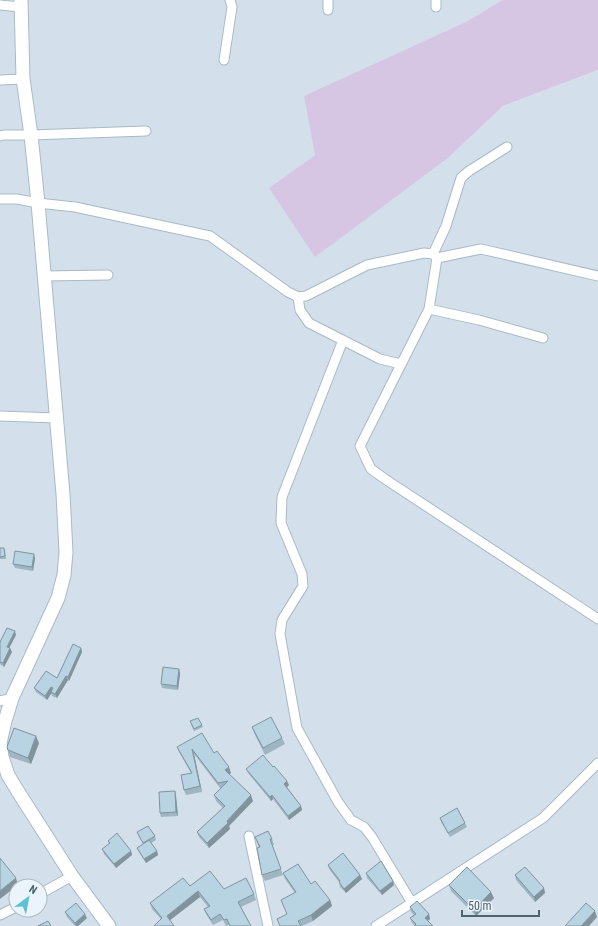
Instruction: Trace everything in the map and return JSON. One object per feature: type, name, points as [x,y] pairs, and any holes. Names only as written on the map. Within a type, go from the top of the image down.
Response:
[{"type":"street","points":[[224,60],[232,7],[230,0]]},
{"type":"street","points":[[328,0],[328,10]]},
{"type":"street","points":[[0,5],[21,4],[23,79],[31,135],[38,203],[66,531],[64,574],[58,598],[6,700],[5,721],[0,742],[2,757],[8,775],[72,876],[109,926]]},
{"type":"street","points":[[0,80],[23,79]]},
{"type":"street","points":[[0,136],[146,131]]},
{"type":"street","points":[[507,147],[469,171],[461,178],[435,256],[429,309],[360,446],[371,469],[598,619]]},
{"type":"street","points":[[0,199],[17,199],[75,207],[210,236],[288,292],[298,297],[306,296],[367,265],[424,253],[435,256],[481,249],[598,276]]},
{"type":"street","points":[[44,276],[108,275]]},
{"type":"street","points":[[298,297],[300,310],[309,323],[380,359],[401,364]]},
{"type":"street","points":[[429,309],[479,320],[543,338]]},
{"type":"street","points":[[343,340],[282,497],[282,523],[302,574],[303,586],[282,620],[280,634],[297,728],[338,802],[351,820],[364,826],[412,903]]},
{"type":"street","points":[[0,416],[57,418]]},
{"type":"street","points":[[376,926],[544,818],[598,763]]},
{"type":"street","points":[[249,836],[268,926]]},
{"type":"street","points":[[48,890],[72,876]]},
{"type":"shaded area","points":[[0,0],[502,0],[466,22],[315,155],[269,188],[315,256],[448,158],[503,106],[598,70],[598,926],[0,926]]},
{"type":"shaded area","points":[[502,0],[598,0],[598,70],[503,106],[448,158],[315,257],[269,188],[315,155],[304,96],[466,22]]},
{"type":"building","points":[[0,548],[4,548],[5,556],[0,557]]},
{"type":"building","points":[[15,551],[34,554],[32,567],[13,564]]},
{"type":"building","points":[[7,628],[15,631],[7,647],[10,648],[3,663],[0,662],[0,642]]},
{"type":"building","points":[[73,644],[81,648],[68,677],[66,676],[55,694],[51,692],[53,688],[51,687],[45,696],[34,688],[46,671],[57,678]]},
{"type":"building","points":[[163,667],[179,669],[177,686],[161,684]]},
{"type":"building","points":[[271,717],[282,738],[263,748],[252,727]]},
{"type":"building","points":[[198,718],[202,725],[194,729],[190,721]]},
{"type":"building","points":[[14,728],[36,736],[28,758],[8,750],[7,747]]},
{"type":"building","points":[[202,733],[214,753],[217,751],[229,767],[225,770],[251,795],[227,821],[228,823],[207,843],[197,832],[225,806],[214,795],[228,781],[218,783],[192,749],[200,786],[184,790],[181,775],[192,773],[177,747]]},
{"type":"building","points":[[263,755],[287,781],[284,784],[301,806],[288,816],[272,795],[270,797],[246,769]]},
{"type":"building","points":[[175,791],[176,812],[160,813],[159,792]]},
{"type":"building","points":[[457,808],[465,823],[448,833],[440,818]]},
{"type":"building","points":[[148,826],[155,836],[143,843],[137,832]]},
{"type":"building","points":[[268,831],[281,869],[262,875],[257,848],[260,847],[255,837]]},
{"type":"building","points":[[117,833],[131,851],[114,864],[102,849],[110,843],[108,841]]},
{"type":"building","points":[[149,840],[157,851],[144,859],[137,848]]},
{"type":"building","points":[[343,853],[360,875],[344,889],[328,865]]},
{"type":"building","points":[[0,858],[16,878],[8,878],[8,884],[0,891]]},
{"type":"building","points":[[381,861],[393,881],[380,891],[366,873]]},
{"type":"building","points":[[298,864],[311,884],[315,881],[330,900],[311,915],[298,921],[301,926],[280,926],[277,919],[287,914],[281,900],[296,892],[283,873]]},
{"type":"building","points":[[467,867],[491,892],[474,910],[449,885]]},
{"type":"building","points":[[525,867],[544,888],[534,897],[515,875]]},
{"type":"building","points":[[210,871],[224,889],[246,878],[254,894],[238,902],[251,926],[230,926],[227,919],[224,920],[220,914],[211,920],[204,909],[210,906],[198,891],[167,916],[174,926],[154,926],[162,918],[150,903],[183,878],[190,886]]},
{"type":"building","points":[[417,901],[429,914],[425,918],[433,926],[414,926],[416,924],[410,918],[416,914],[410,907]]},
{"type":"building","points":[[76,903],[85,914],[75,923],[65,912]]},
{"type":"building","points":[[586,903],[595,911],[581,926],[565,926]]},
{"type":"building","points":[[48,921],[51,926],[38,926]]}]
